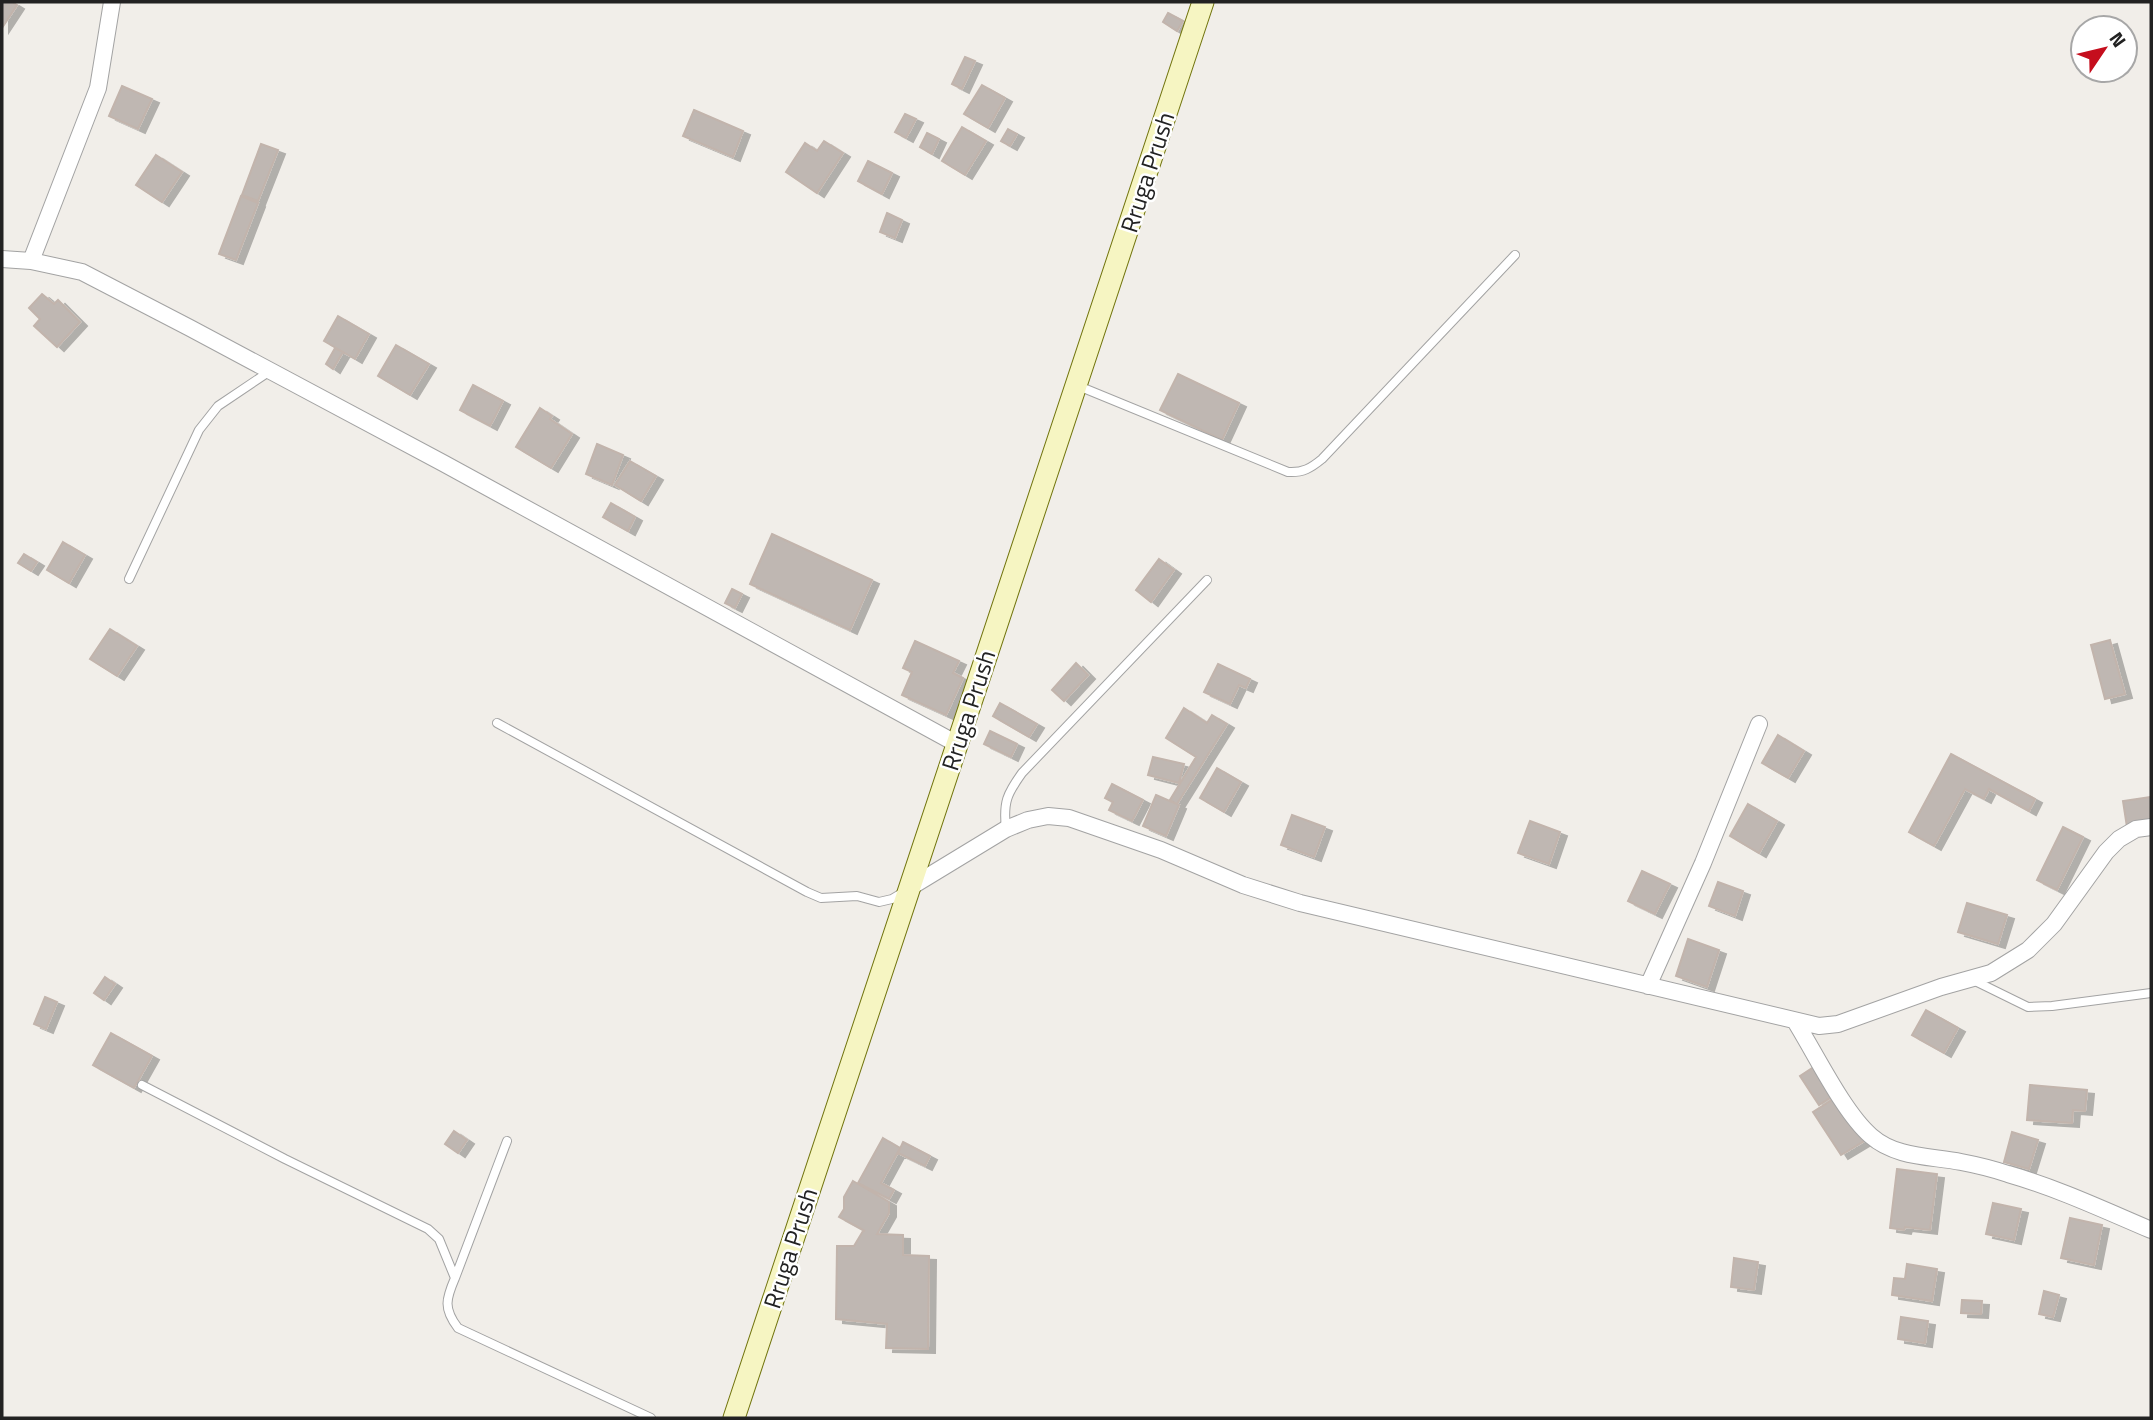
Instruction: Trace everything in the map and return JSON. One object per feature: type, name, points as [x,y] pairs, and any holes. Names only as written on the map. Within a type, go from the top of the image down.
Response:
[{"type":"street","points":[[31,261],[98,88],[111,2]]},
{"type":"street","name":"Rruga Prush","points":[[734,1418],[1203,2]]},
{"type":"street","points":[[2,259],[31,261],[82,272],[270,371],[957,744]]},
{"type":"street","points":[[1648,986],[1703,863],[1759,724]]},
{"type":"street","points":[[909,888],[1006,829],[1048,816],[1069,818],[1161,850],[1243,885],[1300,903],[1819,1026],[1838,1024],[1941,987],[1991,973],[2028,950],[2054,924],[2112,845],[2136,829],[2151,827]]},
{"type":"street","points":[[1795,1021],[1849,1110],[1870,1136],[1887,1147],[1910,1155],[1962,1162],[2008,1174],[2151,1230]]},
{"type":"lane","points":[[1076,385],[1288,472],[1299,473],[1322,459],[1515,256]]},
{"type":"lane","points":[[129,579],[199,430],[218,406],[270,371]]},
{"type":"lane","points":[[1006,829],[1006,801],[1022,773],[1207,580]]},
{"type":"lane","points":[[497,723],[821,898],[857,896],[879,902],[892,900],[909,888]]},
{"type":"lane","points":[[1970,979],[2028,1007],[2151,993]]},
{"type":"lane","points":[[142,1085],[428,1229],[439,1239],[455,1278]]},
{"type":"lane","points":[[507,1141],[447,1297],[448,1315],[457,1328],[651,1418]]},
{"type":"building","points":[[2,2],[17,5],[2,28]]},
{"type":"building","points":[[1168,13],[1183,21],[1177,31],[1163,22]]},
{"type":"building","points":[[965,57],[975,61],[962,89],[952,84]]},
{"type":"building","points":[[982,85],[1005,98],[988,128],[964,114]]},
{"type":"building","points":[[122,86],[152,99],[138,129],[109,116]]},
{"type":"building","points":[[694,110],[743,131],[733,157],[683,136]]},
{"type":"building","points":[[905,114],[916,119],[906,138],[895,132]]},
{"type":"building","points":[[962,127],[986,141],[965,175],[942,161]]},
{"type":"building","points":[[1008,129],[1017,134],[1010,146],[1001,141]]},
{"type":"building","points":[[927,133],[939,139],[932,154],[920,147]]},
{"type":"building","points":[[824,141],[843,153],[817,193],[786,172],[805,143],[817,151]]},
{"type":"building","points":[[261,144],[278,150],[258,201],[242,195]]},
{"type":"building","points":[[156,155],[182,172],[162,202],[136,185]]},
{"type":"building","points":[[868,161],[892,173],[882,194],[858,181]]},
{"type":"building","points":[[241,196],[258,203],[236,260],[219,254]]},
{"type":"building","points":[[887,213],[902,220],[895,238],[880,232]]},
{"type":"building","points":[[42,294],[54,304],[58,300],[80,322],[57,347],[34,326],[40,319],[29,308]]},
{"type":"building","points":[[338,316],[369,334],[355,359],[324,341]]},
{"type":"building","points":[[396,345],[429,364],[410,395],[378,376]]},
{"type":"building","points":[[335,348],[343,352],[333,369],[326,364]]},
{"type":"building","points":[[1178,374],[1239,403],[1222,440],[1160,410]]},
{"type":"building","points":[[473,385],[503,401],[490,426],[460,410]]},
{"type":"building","points":[[540,408],[552,416],[550,419],[572,434],[551,468],[516,447]]},
{"type":"building","points":[[597,444],[623,455],[612,485],[586,474]]},
{"type":"building","points":[[630,461],[656,476],[641,501],[615,485]]},
{"type":"building","points":[[611,503],[635,517],[628,531],[603,517]]},
{"type":"building","points":[[772,534],[872,580],[850,630],[750,584]]},
{"type":"building","points":[[63,542],[85,555],[69,583],[47,570]]},
{"type":"building","points":[[24,554],[37,562],[31,571],[18,563]]},
{"type":"building","points":[[1159,559],[1174,570],[1151,602],[1136,590]]},
{"type":"building","points":[[732,589],[742,594],[735,608],[725,603]]},
{"type":"building","points":[[110,629],[137,646],[117,676],[90,659]]},
{"type":"building","points":[[2110,640],[2125,694],[2105,699],[2091,645]]},
{"type":"building","points":[[915,641],[959,661],[953,673],[963,678],[946,715],[902,695],[912,672],[903,668]]},
{"type":"building","points":[[1076,663],[1088,675],[1064,701],[1052,690]]},
{"type":"building","points":[[1218,664],[1250,679],[1246,688],[1239,685],[1230,704],[1204,692]]},
{"type":"building","points":[[1000,703],[1037,724],[1029,737],[993,716]]},
{"type":"building","points":[[1184,708],[1207,723],[1212,715],[1227,724],[1177,804],[1170,800],[1196,757],[1166,738]]},
{"type":"building","points":[[990,731],[1017,744],[1011,757],[984,744]]},
{"type":"building","points":[[1778,735],[1804,751],[1788,778],[1762,763]]},
{"type":"building","points":[[1951,754],[2035,799],[2029,811],[1989,789],[1984,799],[1965,789],[1934,846],[1909,832]]},
{"type":"building","points":[[1153,757],[1184,764],[1179,783],[1148,775]]},
{"type":"building","points":[[1217,768],[1241,782],[1224,812],[1200,798]]},
{"type":"building","points":[[1112,784],[1143,800],[1132,821],[1109,810],[1113,802],[1105,798]]},
{"type":"building","points":[[1156,795],[1179,805],[1166,836],[1143,826]]},
{"type":"building","points":[[2151,797],[2151,823],[2127,827],[2123,801]]},
{"type":"building","points":[[1748,804],[1777,821],[1759,853],[1730,836]]},
{"type":"building","points":[[1292,815],[1325,827],[1314,857],[1281,845]]},
{"type":"building","points":[[1530,821],[1560,832],[1549,864],[1518,853]]},
{"type":"building","points":[[2063,827],[2083,837],[2057,890],[2037,880]]},
{"type":"building","points":[[1642,871],[1670,884],[1655,914],[1628,901]]},
{"type":"building","points":[[1718,882],[1743,891],[1735,916],[1709,906]]},
{"type":"building","points":[[1967,903],[2007,915],[1998,944],[1958,932]]},
{"type":"building","points":[[1688,939],[1719,950],[1707,987],[1676,976]]},
{"type":"building","points":[[105,977],[115,984],[104,1000],[94,993]]},
{"type":"building","points":[[45,997],[57,1002],[46,1029],[34,1024]]},
{"type":"building","points":[[1926,1010],[1958,1028],[1944,1053],[1912,1035]]},
{"type":"building","points":[[111,1033],[152,1056],[134,1088],[93,1065]]},
{"type":"building","points":[[1817,1065],[1836,1094],[1819,1105],[1800,1076]]},
{"type":"building","points":[[2030,1085],[2087,1090],[2085,1111],[2073,1110],[2072,1123],[2027,1120]]},
{"type":"building","points":[[1838,1096],[1866,1140],[1841,1155],[1813,1112]]},
{"type":"building","points":[[454,1131],[467,1140],[458,1153],[445,1144]]},
{"type":"building","points":[[2012,1132],[2038,1140],[2029,1169],[2004,1162]]},
{"type":"building","points":[[883,1138],[900,1148],[881,1183],[894,1190],[889,1199],[858,1183]]},
{"type":"building","points":[[903,1142],[930,1156],[925,1166],[898,1153]]},
{"type":"building","points":[[1897,1169],[1937,1174],[1930,1230],[1890,1228]]},
{"type":"building","points":[[853,1181],[889,1202],[889,1213],[877,1234],[903,1235],[903,1255],[929,1256],[928,1349],[886,1348],[887,1324],[836,1319],[837,1246],[854,1246],[865,1231],[839,1217],[844,1209],[844,1197]]},
{"type":"building","points":[[1993,1203],[2021,1209],[2014,1240],[1986,1234]]},
{"type":"building","points":[[2070,1218],[2102,1225],[2094,1265],[2061,1258]]},
{"type":"building","points":[[1734,1258],[1758,1262],[1754,1290],[1731,1287]]},
{"type":"building","points":[[1907,1264],[1937,1269],[1932,1301],[1892,1295],[1894,1278],[1905,1279]]},
{"type":"building","points":[[2044,1291],[2059,1295],[2053,1317],[2039,1314]]},
{"type":"building","points":[[1962,1300],[1982,1301],[1981,1314],[1961,1313]]},
{"type":"building","points":[[1901,1317],[1928,1321],[1925,1343],[1898,1339]]}]
